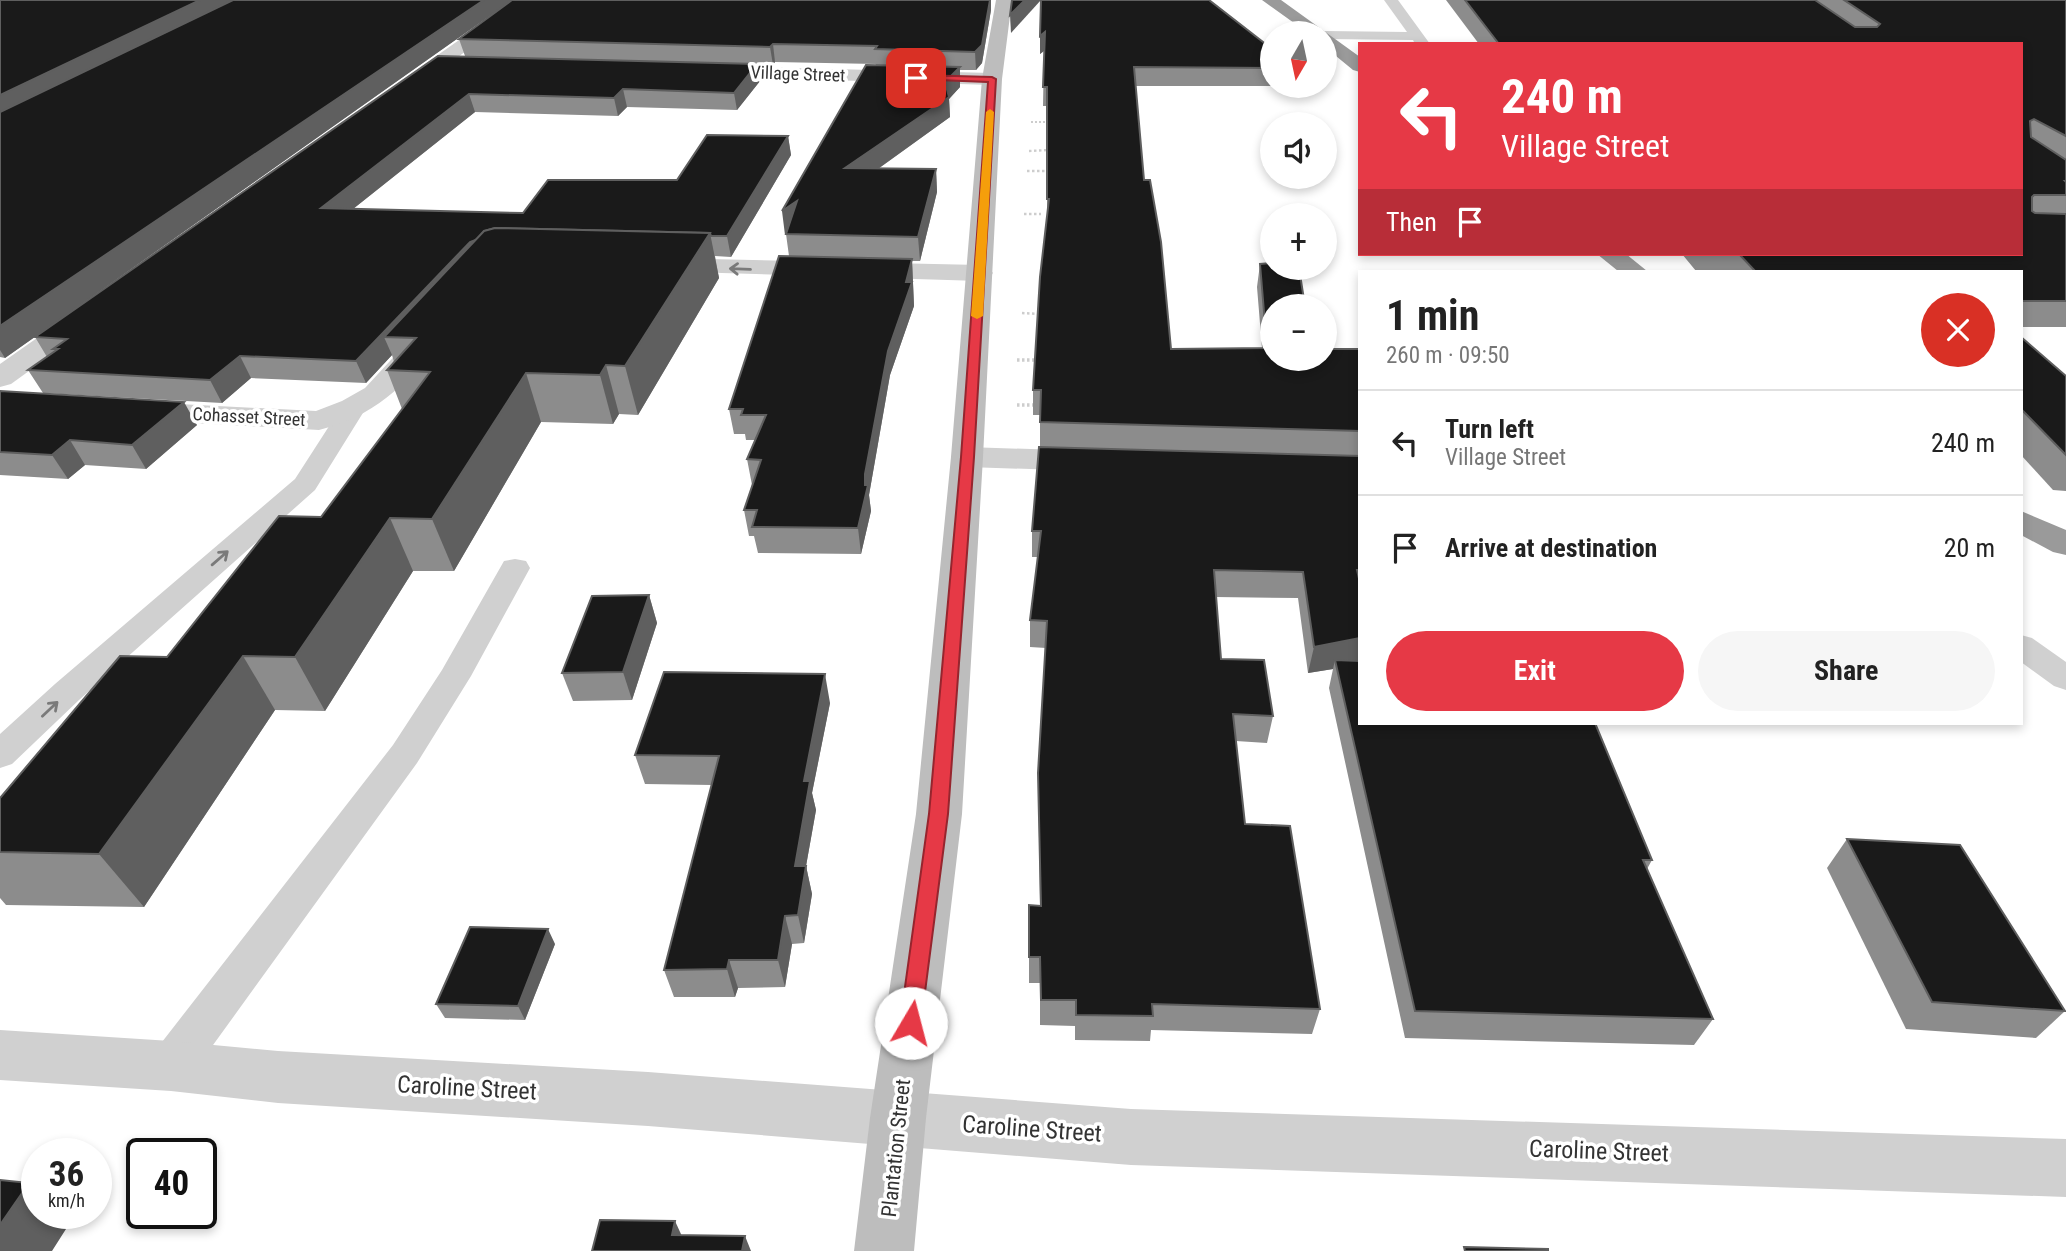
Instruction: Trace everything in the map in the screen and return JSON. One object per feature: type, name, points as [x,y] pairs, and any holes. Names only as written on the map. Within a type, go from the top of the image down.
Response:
[{"type":"highway","points":[[1270,0],[1301,21]]},
{"type":"highway","points":[[1337,46],[1358,64]]},
{"type":"highway","points":[[1613,256],[1633,270]]},
{"type":"highway","points":[[2023,522],[2066,544]]},
{"type":"street","points":[[392,96],[527,0]]},
{"type":"street","name":"Plantation Street","points":[[884,1251],[898,1118],[939,814],[999,2]]},
{"type":"street","points":[[437,64],[472,65]]},
{"type":"street","name":"Village Street","points":[[691,71],[992,79]]},
{"type":"street","points":[[644,265],[980,273]]},
{"type":"street","points":[[0,378],[103,304]]},
{"type":"street","name":"Cohasset Street","points":[[108,409],[319,421],[353,408],[376,394],[445,318]]},
{"type":"street","points":[[967,457],[1120,461]]},
{"type":"street","name":"Caroline Street","points":[[0,1055],[171,1066],[278,1077],[648,1099],[1131,1137],[2066,1168]]},
{"type":"lane","points":[[1391,0],[1420,40]]},
{"type":"lane","points":[[1337,37],[1420,40]]},
{"type":"lane","points":[[0,755],[67,692],[305,484],[353,408]]},
{"type":"lane","points":[[171,1066],[405,754],[455,676],[514,568]]},
{"type":"lane","points":[[2023,647],[2066,678]]},
{"type":"path","points":[[1022,150],[1049,150]]},
{"type":"path","points":[[1022,171],[1047,171]]},
{"type":"path","points":[[1019,214],[1041,214]]},
{"type":"path","points":[[1013,313],[1039,314]]},
{"type":"path","points":[[1014,359],[1037,360]]},
{"type":"path","points":[[1012,405],[1034,405]]},
{"type":"building","points":[[0,0],[200,0],[0,95]]},
{"type":"building","points":[[233,0],[484,0],[0,326],[0,112]]},
{"type":"building","points":[[512,0],[990,0],[982,45],[975,52],[875,49],[877,46],[773,44],[770,47],[459,39]]},
{"type":"building","points":[[1012,0],[1025,0],[1010,15]]},
{"type":"building","points":[[1041,0],[1209,0],[1260,40],[1260,68],[1134,67],[1144,180],[1150,180],[1161,242],[1171,349],[1260,348],[1260,371],[1337,371],[1337,349],[1358,349],[1358,431],[1040,422],[1041,390],[1033,390],[1040,277],[1049,199],[1047,87],[1043,87],[1045,32],[1040,36]]},
{"type":"building","points":[[1465,0],[1815,0],[1855,27],[1877,27],[1880,24],[1844,0],[2066,0],[2066,136],[2034,119],[2030,121],[2031,137],[2066,160],[2066,195],[2034,195],[2032,211],[2066,214],[2066,301],[2023,301],[2023,270],[1754,270],[1741,256],[2023,256],[2023,42],[1497,42]]},
{"type":"building","points":[[438,56],[757,64],[734,93],[623,89],[614,98],[469,94],[321,208],[523,213],[548,180],[677,180],[707,135],[788,136],[727,236],[711,236],[710,233],[495,228],[484,231],[478,239],[470,242],[356,361],[240,356],[210,380],[28,370],[58,349],[53,349],[67,339],[35,337]]},
{"type":"building","points":[[866,65],[960,67],[945,82],[949,97],[845,168],[936,169],[918,237],[786,234],[797,201],[782,211]]},
{"type":"building","points":[[495,228],[710,233],[625,366],[606,365],[600,375],[526,373],[432,519],[390,518],[295,657],[243,656],[99,854],[0,852],[0,798],[120,656],[167,657],[279,516],[321,517],[430,372],[387,370],[416,338],[384,337],[484,231]]},
{"type":"building","points":[[779,256],[912,259],[906,282],[912,282],[888,351],[865,474],[865,485],[868,485],[858,528],[752,527],[757,510],[744,510],[761,460],[747,459],[766,415],[741,415],[743,409],[729,409]]},
{"type":"building","points":[[1261,280],[1301,280],[1303,294],[1262,294]]},
{"type":"building","points":[[2023,339],[2066,376],[2066,455],[2023,411]]},
{"type":"building","points":[[0,391],[184,402],[132,445],[70,440],[52,455],[0,452]]},
{"type":"building","points":[[1039,447],[1358,456],[1358,638],[1314,647],[1303,572],[1214,570],[1221,659],[1264,660],[1273,716],[1233,714],[1245,824],[1290,826],[1320,1009],[1152,1004],[1153,1016],[1076,1015],[1076,1000],[1041,1000],[1040,957],[1029,957],[1029,905],[1041,906],[1038,773],[1047,621],[1030,620],[1041,531],[1032,531]]},
{"type":"building","points":[[649,595],[623,672],[562,673],[592,596]]},
{"type":"building","points":[[1335,660],[1358,661],[1358,725],[1596,725],[1652,860],[1643,860],[1713,1019],[1415,1011]]},
{"type":"building","points":[[664,672],[825,674],[804,781],[810,781],[795,866],[806,866],[798,915],[785,916],[778,960],[729,960],[727,969],[664,970],[719,756],[635,755]]},
{"type":"building","points":[[1847,839],[1960,845],[2065,1011],[1932,1002]]},
{"type":"building","points":[[470,927],[548,929],[518,1006],[436,1004]]},
{"type":"building","points":[[0,1180],[21,1182],[21,1195],[0,1225]]},
{"type":"building","points":[[600,1220],[675,1221],[672,1235],[745,1236],[742,1251],[592,1251]]},
{"type":"building","points":[[1464,1247],[1548,1249],[1548,1251],[1465,1251]]},
{"type":"slow traffic","points":[[977,316],[990,112]]},
{"type":"route","points":[[911,1023],[939,814],[967,457],[992,79],[916,78]]}]
